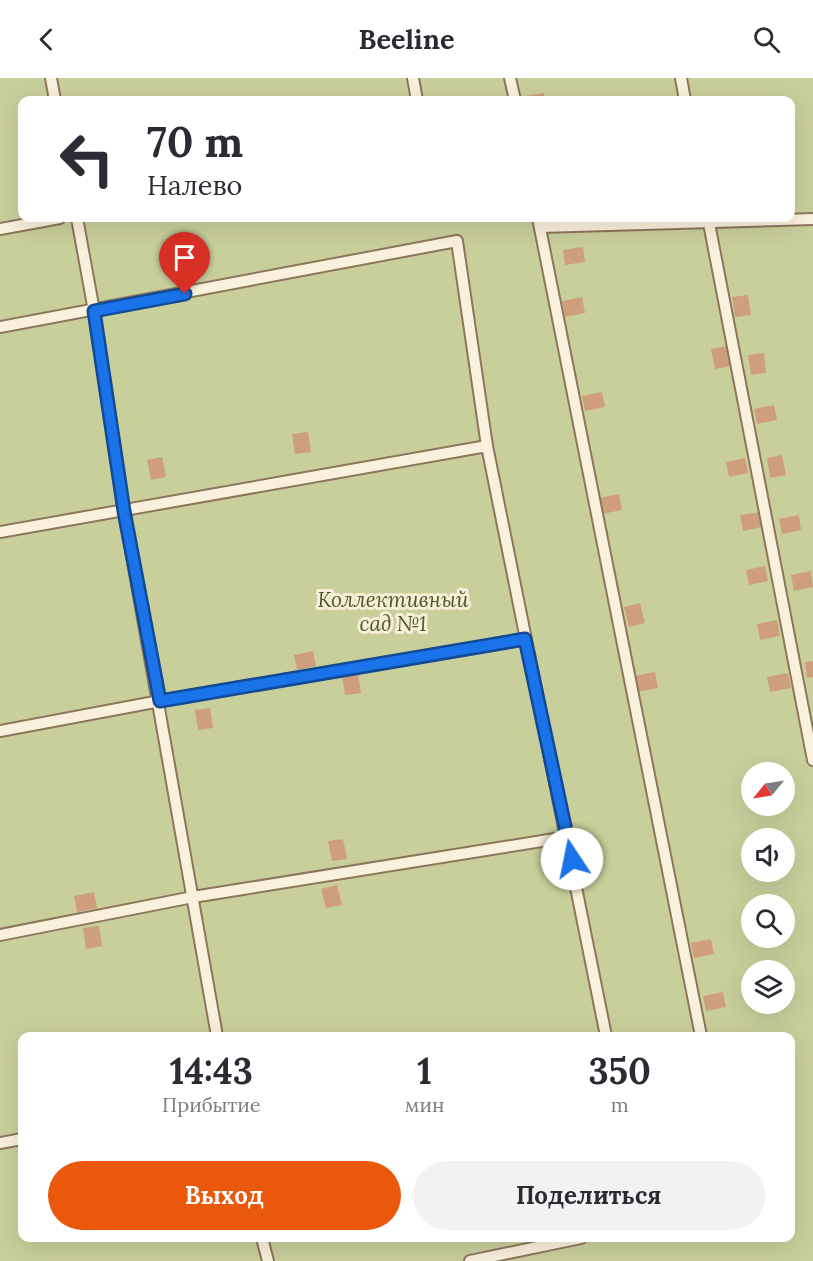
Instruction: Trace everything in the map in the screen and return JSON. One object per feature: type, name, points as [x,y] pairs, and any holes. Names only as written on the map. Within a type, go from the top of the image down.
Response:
[{"type":"lane","points":[[51,78],[54,96]]},
{"type":"lane","points":[[413,78],[416,96]]},
{"type":"lane","points":[[510,78],[514,96]]},
{"type":"lane","points":[[681,78],[685,96]]},
{"type":"lane","points":[[795,219],[813,219]]},
{"type":"lane","points":[[0,229],[38,222]]},
{"type":"lane","points":[[78,222],[94,311],[124,511],[160,701],[216,1032]]},
{"type":"lane","points":[[539,222],[700,1032]]},
{"type":"lane","points":[[709,222],[813,760]]},
{"type":"lane","points":[[0,327],[458,241],[487,446],[567,837],[602,1032]]},
{"type":"lane","points":[[0,532],[487,446]]},
{"type":"lane","points":[[0,731],[160,701],[525,639]]},
{"type":"lane","points":[[0,935],[193,897],[567,837]]},
{"type":"lane","points":[[0,1143],[18,1140]]},
{"type":"lane","points":[[263,1242],[268,1261]]},
{"type":"lane","points":[[470,1261],[562,1242]]},
{"type":"green space","name":"Коллективный сад №1","points":[[0,78],[813,78],[813,1261],[0,1261]]},
{"type":"building","points":[[544,93],[544,96],[524,96]]},
{"type":"building","points":[[583,247],[585,262],[565,265],[563,250]]},
{"type":"building","points":[[748,295],[751,315],[735,317],[732,297]]},
{"type":"building","points":[[582,297],[585,313],[565,317],[562,301]]},
{"type":"building","points":[[727,346],[731,366],[715,369],[711,349]]},
{"type":"building","points":[[764,353],[766,373],[751,375],[748,355]]},
{"type":"building","points":[[602,392],[605,407],[585,411],[582,396]]},
{"type":"building","points":[[774,405],[777,420],[757,424],[754,409]]},
{"type":"building","points":[[308,432],[311,452],[295,454],[292,434]]},
{"type":"building","points":[[782,455],[786,475],[770,478],[767,458]]},
{"type":"building","points":[[162,457],[166,477],[151,480],[147,460]]},
{"type":"building","points":[[745,458],[748,473],[729,477],[726,462]]},
{"type":"building","points":[[619,494],[622,510],[602,514],[599,498]]},
{"type":"building","points":[[760,512],[763,527],[743,531],[740,515]]},
{"type":"building","points":[[799,515],[801,530],[782,534],[779,519]]},
{"type":"building","points":[[765,566],[768,581],[749,585],[746,570]]},
{"type":"building","points":[[811,571],[813,587],[794,591],[791,575]]},
{"type":"building","points":[[640,603],[645,623],[629,627],[624,607]]},
{"type":"building","points":[[777,620],[780,636],[760,640],[757,624]]},
{"type":"building","points":[[313,651],[316,666],[297,670],[294,655]]},
{"type":"building","points":[[813,661],[813,677],[807,678],[805,662]]},
{"type":"building","points":[[655,672],[658,688],[638,692],[635,676]]},
{"type":"building","points":[[358,673],[361,693],[345,695],[342,675]]},
{"type":"building","points":[[788,673],[791,688],[770,692],[767,677]]},
{"type":"building","points":[[210,708],[213,728],[198,730],[195,710]]},
{"type":"building","points":[[343,839],[347,859],[332,861],[328,841]]},
{"type":"building","points":[[337,885],[342,905],[326,908],[321,889]]},
{"type":"building","points":[[94,892],[97,908],[77,912],[74,896]]},
{"type":"building","points":[[99,926],[102,946],[86,949],[83,928]]},
{"type":"building","points":[[711,939],[714,954],[694,958],[691,943]]},
{"type":"building","points":[[723,992],[726,1007],[706,1011],[703,996]]},
{"type":"route","points":[[185,294],[94,311],[124,511],[160,701],[525,639],[572,859]]}]
